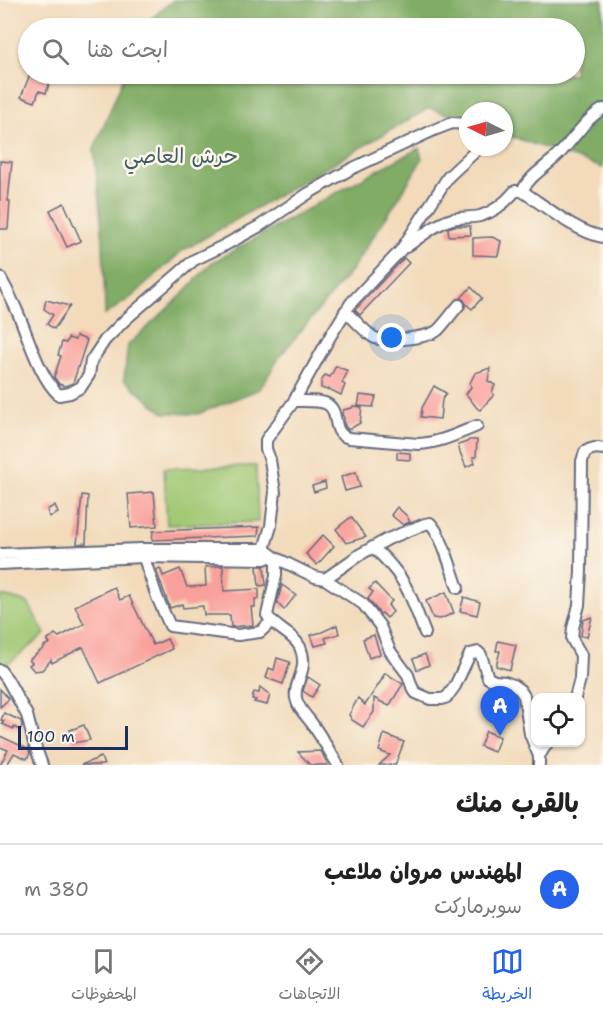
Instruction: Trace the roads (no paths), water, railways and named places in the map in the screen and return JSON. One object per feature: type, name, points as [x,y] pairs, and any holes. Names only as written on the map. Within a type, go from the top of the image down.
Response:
[{"type":"street","points":[[522,191],[530,179],[556,157],[603,109]]},
{"type":"street","points":[[0,277],[18,312],[36,358],[53,389],[59,395],[70,393],[81,387],[88,375],[91,361],[105,340],[194,260],[258,227],[309,193],[351,169],[443,126],[459,123]]},
{"type":"street","points":[[338,765],[313,725],[299,708],[296,692],[303,669],[303,655],[299,645],[293,637],[271,622],[267,615],[276,576],[269,555],[275,492],[266,440],[294,401],[345,311],[401,250],[448,177],[470,156]]},
{"type":"street","points":[[401,250],[442,223],[454,219],[481,216],[503,204],[515,191],[522,191],[566,221],[593,235],[603,237]]},
{"type":"street","points":[[345,311],[374,338],[383,340],[433,333],[459,305]]},
{"type":"street","points":[[294,401],[327,404],[333,411],[338,432],[349,438],[428,444],[477,426]]},
{"type":"street","points":[[576,693],[580,679],[581,655],[573,639],[573,628],[579,605],[581,571],[582,461],[585,452],[597,448],[603,449]]},
{"type":"street","points":[[325,579],[373,547],[430,523],[439,538],[458,588]]},
{"type":"street","points":[[373,547],[393,567],[402,581],[425,633]]},
{"type":"street","points":[[0,564],[142,553]]},
{"type":"street","points":[[142,553],[170,626],[238,634],[260,632],[271,622]]},
{"type":"street","points":[[0,554],[269,555],[315,577],[325,579],[363,604],[380,626],[390,651],[408,675],[412,687],[422,696],[437,700],[447,697],[471,654],[478,652],[488,678],[505,681],[520,690],[524,696],[530,734],[539,760]]},
{"type":"street","points":[[0,670],[27,716],[42,765]]},
{"type":"place","name":"المهندس مروان ملاعب","points":[[500,736]]},
{"type":"park label","name":"حرش العاصي","points":[[181,156]]}]
